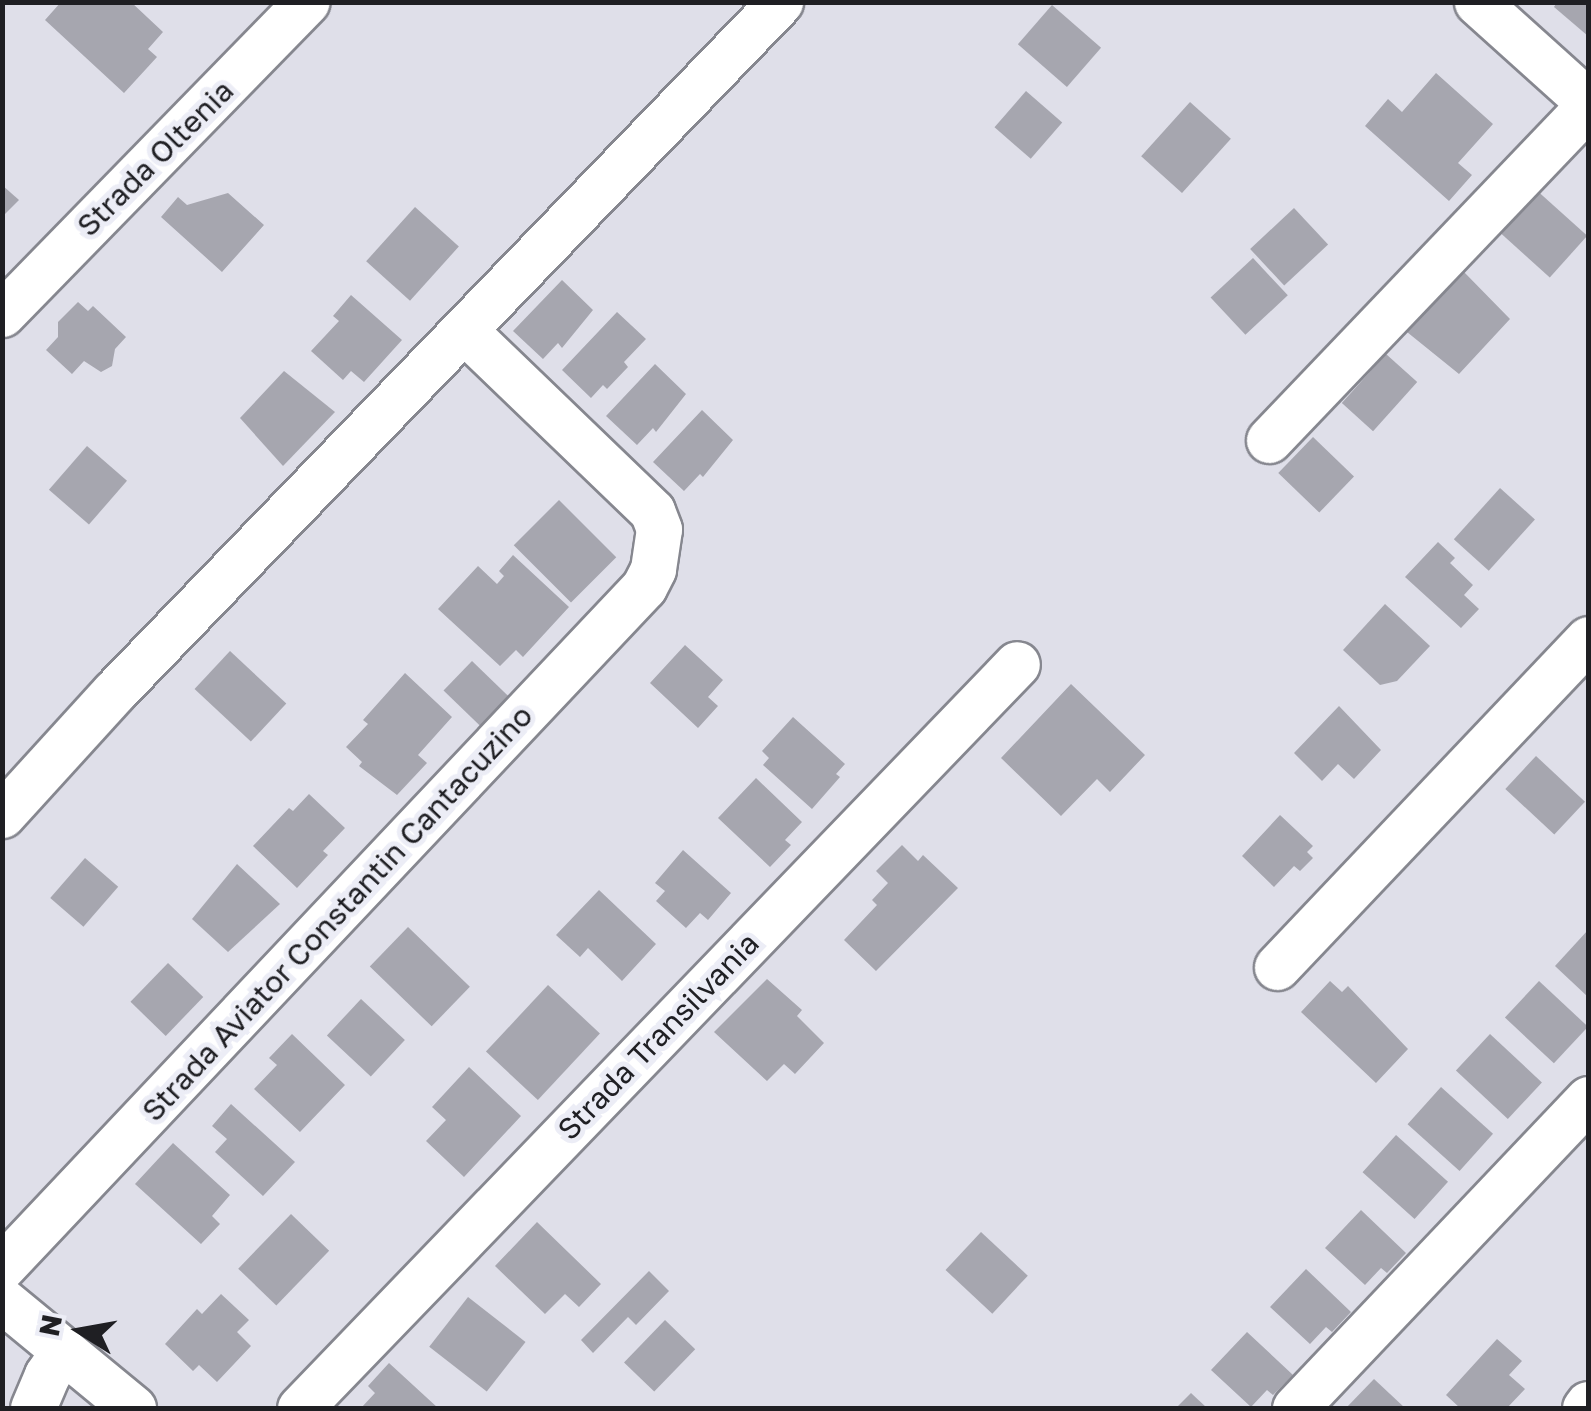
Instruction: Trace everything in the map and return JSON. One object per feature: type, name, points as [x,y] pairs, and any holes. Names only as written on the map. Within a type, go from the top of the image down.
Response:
[{"type":"street","name":"Strada Oltenia","points":[[2,314],[307,2]]},
{"type":"street","points":[[2,815],[114,692],[780,2]]},
{"type":"street","points":[[1269,440],[1588,104],[1498,9]]},
{"type":"street","name":"Strada Aviator Constantin Cantacuzino","points":[[2,1267],[644,587],[658,550],[659,530],[652,511],[464,331]]},
{"type":"street","points":[[1277,967],[1588,639]]},
{"type":"street","name":"Strada Transilvania","points":[[300,1408],[1016,664]]},
{"type":"street","points":[[1296,1408],[1588,1099]]},
{"type":"street","points":[[2,1300],[134,1408]]},
{"type":"street","points":[[34,1408],[47,1374],[64,1351]]},
{"type":"building","points":[[61,2],[131,2],[163,32],[148,49],[157,57],[124,93],[45,20]]},
{"type":"building","points":[[1557,2],[1588,2],[1588,36],[1554,7]]},
{"type":"building","points":[[1052,5],[1101,48],[1067,87],[1018,44]]},
{"type":"building","points":[[1436,73],[1493,124],[1458,163],[1472,175],[1449,201],[1365,126],[1388,99],[1402,112]]},
{"type":"building","points":[[1026,91],[1062,122],[1031,159],[995,127]]},
{"type":"building","points":[[1190,102],[1231,139],[1182,193],[1141,156]]},
{"type":"building","points":[[2,185],[19,200],[2,217]]},
{"type":"building","points":[[1533,187],[1587,236],[1550,277],[1496,229]]},
{"type":"building","points":[[228,193],[264,225],[222,272],[161,217],[178,197],[187,205]]},
{"type":"building","points":[[415,207],[459,246],[410,301],[366,261]]},
{"type":"building","points":[[1294,208],[1328,245],[1284,285],[1250,249]]},
{"type":"building","points":[[1253,258],[1288,295],[1245,335],[1211,298]]},
{"type":"building","points":[[1464,272],[1510,319],[1459,374],[1407,332],[1420,318],[1415,314],[1448,278],[1454,283]]},
{"type":"building","points":[[562,280],[593,310],[562,348],[558,343],[543,359],[513,331]]},
{"type":"building","points":[[351,295],[402,340],[364,382],[351,371],[343,380],[311,351],[339,321],[333,316]]},
{"type":"building","points":[[78,302],[88,311],[93,306],[126,337],[115,349],[112,366],[101,372],[84,361],[72,374],[46,350],[58,337],[58,322]]},
{"type":"building","points":[[617,312],[646,339],[624,362],[628,367],[607,389],[603,385],[591,398],[562,370]]},
{"type":"building","points":[[1386,354],[1417,382],[1373,431],[1342,403]]},
{"type":"building","points":[[655,364],[686,394],[656,432],[653,428],[637,445],[606,416]]},
{"type":"building","points":[[284,371],[335,412],[283,466],[240,418]]},
{"type":"building","points":[[702,410],[733,440],[703,477],[700,474],[684,491],[653,462]]},
{"type":"building","points":[[1313,437],[1354,477],[1319,513],[1278,473]]},
{"type":"building","points":[[87,446],[127,481],[89,525],[49,490]]},
{"type":"building","points":[[1500,488],[1535,519],[1489,571],[1454,539]]},
{"type":"building","points":[[559,500],[616,557],[571,603],[514,545]]},
{"type":"building","points":[[1438,542],[1455,558],[1450,563],[1473,585],[1464,595],[1479,609],[1461,628],[1405,577]]},
{"type":"building","points":[[513,555],[569,607],[523,657],[516,650],[500,666],[438,609],[478,566],[497,584],[504,576],[499,571]]},
{"type":"building","points":[[1385,604],[1430,646],[1397,681],[1380,685],[1343,650]]},
{"type":"building","points":[[685,645],[723,680],[708,697],[718,706],[698,728],[650,683]]},
{"type":"building","points":[[230,651],[286,704],[251,742],[195,689]]},
{"type":"building","points":[[472,661],[511,699],[482,728],[444,690]]},
{"type":"building","points":[[405,673],[452,717],[418,755],[427,763],[397,795],[359,766],[362,762],[346,747],[368,724],[363,720]]},
{"type":"building","points":[[1071,684],[1145,755],[1110,792],[1097,779],[1061,816],[1001,758]]},
{"type":"building","points":[[1339,706],[1381,750],[1354,779],[1338,764],[1322,781],[1294,753]]},
{"type":"building","points":[[793,717],[845,764],[836,774],[840,777],[812,809],[763,765],[769,758],[762,751]]},
{"type":"building","points":[[1536,756],[1585,802],[1554,835],[1505,789]]},
{"type":"building","points":[[756,778],[802,822],[785,840],[791,845],[770,867],[718,818]]},
{"type":"building","points":[[309,794],[345,828],[323,851],[328,855],[297,888],[253,846],[289,808],[293,811]]},
{"type":"building","points":[[1280,815],[1313,846],[1307,852],[1313,858],[1300,871],[1294,866],[1274,887],[1242,856]]},
{"type":"building","points":[[902,845],[918,861],[923,855],[958,888],[876,971],[844,940],[877,905],[872,900],[888,883],[876,871]]},
{"type":"building","points":[[683,850],[731,893],[708,920],[700,913],[686,928],[656,901],[665,891],[655,883]]},
{"type":"building","points":[[85,858],[118,887],[83,927],[50,898]]},
{"type":"building","points":[[237,864],[280,904],[228,952],[192,919]]},
{"type":"building","points":[[599,890],[656,944],[622,981],[588,948],[580,957],[556,935]]},
{"type":"building","points":[[408,927],[470,987],[432,1026],[370,967]]},
{"type":"building","points":[[1588,930],[1588,997],[1555,966]]},
{"type":"building","points":[[168,963],[203,997],[166,1036],[130,1002]]},
{"type":"building","points":[[767,979],[802,1010],[797,1016],[824,1043],[795,1074],[784,1064],[767,1081],[714,1032]]},
{"type":"building","points":[[1330,981],[1342,992],[1348,986],[1408,1049],[1376,1083],[1301,1012]]},
{"type":"building","points":[[1539,981],[1588,1027],[1554,1063],[1505,1018]]},
{"type":"building","points":[[548,985],[600,1033],[538,1100],[486,1052]]},
{"type":"building","points":[[361,999],[405,1040],[371,1076],[327,1036]]},
{"type":"building","points":[[292,1034],[345,1085],[300,1132],[254,1089],[277,1065],[269,1058]]},
{"type":"building","points":[[1490,1034],[1542,1082],[1508,1119],[1456,1071]]},
{"type":"building","points":[[469,1067],[521,1116],[464,1177],[426,1141],[446,1120],[432,1107]]},
{"type":"building","points":[[1441,1087],[1493,1134],[1460,1171],[1408,1124]]},
{"type":"building","points":[[231,1104],[295,1162],[263,1196],[215,1152],[227,1139],[212,1126]]},
{"type":"building","points":[[1396,1135],[1448,1182],[1415,1219],[1363,1172]]},
{"type":"building","points":[[173,1143],[230,1195],[212,1216],[220,1224],[201,1244],[135,1184]]},
{"type":"building","points":[[1361,1210],[1406,1253],[1387,1273],[1381,1268],[1365,1285],[1325,1248]]},
{"type":"building","points":[[291,1214],[329,1251],[276,1305],[238,1269]]},
{"type":"building","points":[[537,1222],[601,1284],[579,1307],[565,1294],[545,1314],[495,1266]]},
{"type":"building","points":[[981,1232],[1028,1276],[992,1314],[946,1270]]},
{"type":"building","points":[[1306,1269],[1351,1312],[1332,1332],[1326,1327],[1310,1344],[1270,1307]]},
{"type":"building","points":[[649,1271],[669,1291],[636,1325],[628,1317],[593,1353],[581,1340]]},
{"type":"building","points":[[221,1294],[249,1320],[237,1332],[251,1346],[217,1382],[199,1365],[193,1371],[165,1344],[197,1309],[202,1314]]},
{"type":"building","points":[[468,1297],[526,1342],[487,1392],[429,1347]]},
{"type":"building","points":[[665,1320],[695,1349],[654,1392],[624,1362]]},
{"type":"building","points":[[1247,1332],[1293,1375],[1273,1395],[1267,1390],[1251,1407],[1211,1370]]},
{"type":"building","points":[[1497,1339],[1522,1361],[1509,1375],[1525,1389],[1507,1408],[1460,1408],[1446,1395]]},
{"type":"building","points":[[389,1363],[438,1408],[361,1408],[375,1393],[368,1386]]},
{"type":"building","points":[[1374,1379],[1405,1408],[1346,1408]]},
{"type":"building","points":[[1191,1393],[1207,1408],[1176,1408]]}]
